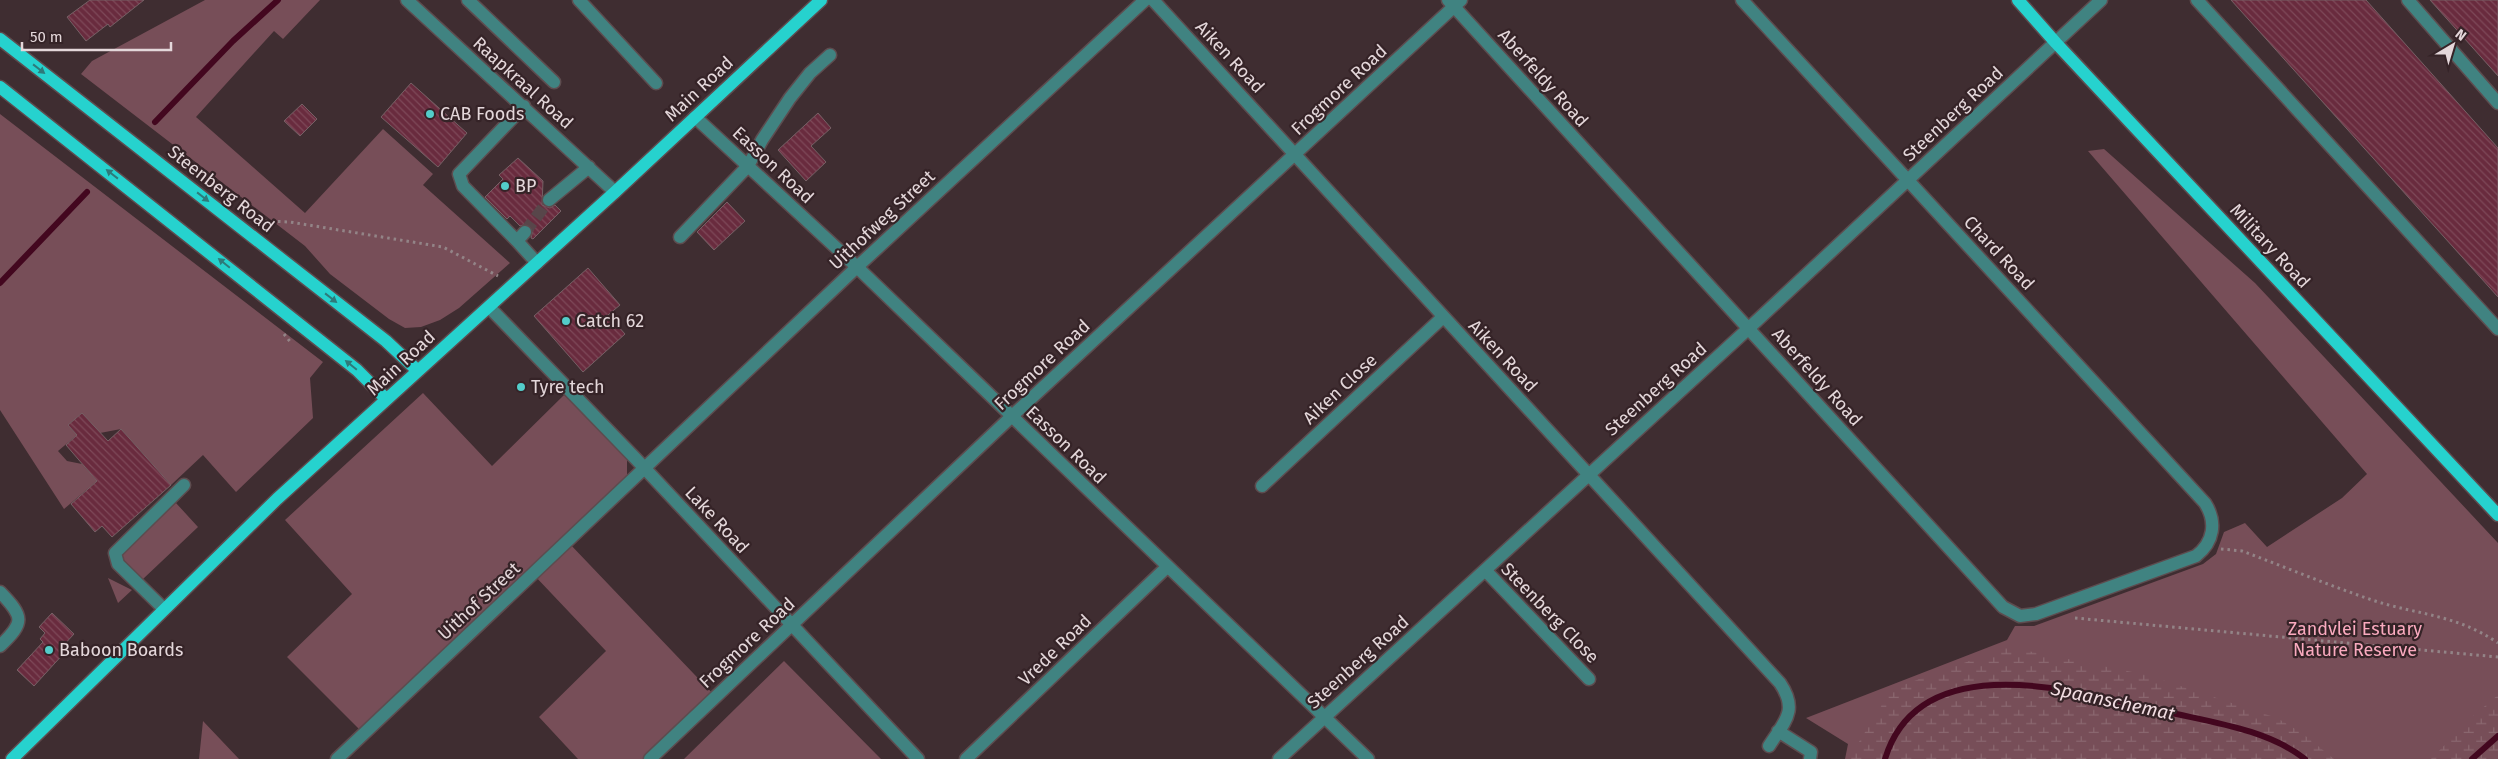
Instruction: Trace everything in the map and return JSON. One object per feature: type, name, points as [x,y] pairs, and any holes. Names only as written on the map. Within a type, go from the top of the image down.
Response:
[{"type":"main road","name":"Main Road","points":[[12,759],[277,499],[615,192],[821,0]]},
{"type":"main road","name":"Military Road","points":[[2018,0],[2056,43],[2498,515]]},
{"type":"main road","name":"Steenberg Road","points":[[0,39],[386,341],[418,371]]},
{"type":"main road","points":[[0,87],[143,198],[357,370],[386,398]]},
{"type":"street","name":"Raapkraal Road","points":[[407,0],[615,192]]},
{"type":"street","points":[[468,0],[554,82]]},
{"type":"street","points":[[579,0],[656,83]]},
{"type":"street","name":"Uithofweg Street","points":[[645,469],[857,267],[1144,0]]},
{"type":"street","name":"Aiken Road","points":[[1153,0],[1780,683],[1790,704],[1788,715],[1769,746]]},
{"type":"street","name":"Chard Road","points":[[1742,0],[2205,503],[2212,514],[2213,526],[2209,542]]},
{"type":"street","name":"Steenberg Road","points":[[1279,759],[1749,328],[2102,0]]},
{"type":"street","points":[[2196,0],[2498,329]]},
{"type":"street","points":[[2408,0],[2498,103]]},
{"type":"street","name":"Frogmore Road","points":[[650,759],[1011,417],[1296,154],[1454,2]]},
{"type":"street","name":"Aberfeldy Road","points":[[1454,2],[2003,607],[2015,615],[2036,614],[2196,556],[2209,542]]},
{"type":"street","points":[[680,237],[748,166],[762,140],[790,98],[810,73],[830,55]]},
{"type":"street","points":[[524,106],[459,174],[463,186],[521,236],[537,263]]},
{"type":"street","name":"Easson Road","points":[[695,117],[857,267],[1368,759]]},
{"type":"street","points":[[550,200],[589,167]]},
{"type":"street","name":"Lake Road","points":[[489,307],[645,469],[918,759]]},
{"type":"street","name":"Aiken Close","points":[[1262,486],[1443,317]]},
{"type":"street","name":"Uithof Street","points":[[337,759],[645,469]]},
{"type":"street","points":[[164,609],[118,564],[114,553],[184,485]]},
{"type":"street","name":"Vrede Road","points":[[966,759],[1167,567]]},
{"type":"street","name":"Steenberg Close","points":[[1485,570],[1589,679]]},
{"type":"street","points":[[0,592],[15,608],[20,622],[16,631],[0,646]]},
{"type":"street","points":[[1778,731],[1811,752],[1810,759]]},
{"type":"path","points":[[265,221],[290,222],[443,247],[498,276]]},
{"type":"path","points":[[2209,542],[2242,551],[2373,600],[2424,612],[2477,629],[2498,643]]},
{"type":"path","points":[[2066,617],[2498,657]]},
{"type":"green space","points":[[205,0],[320,0],[283,39],[274,31],[196,117],[305,213],[383,129],[433,174],[423,185],[510,263],[459,308],[440,320],[421,327],[405,328],[389,319],[330,274],[305,246],[81,74],[92,61]]},
{"type":"green space","points":[[0,114],[323,362],[310,378],[313,418],[236,492],[203,455],[171,485],[121,429],[100,433],[82,413],[68,425],[77,435],[58,451],[67,461],[82,464],[97,481],[64,509],[0,410]]},
{"type":"green space","name":"Zandvlei Estuary Nature Reserve","points":[[2104,149],[2255,283],[2498,543],[2498,759],[1845,759],[1848,744],[1806,718],[2007,640],[2015,626],[2034,626],[2203,564],[2216,554],[2224,532],[2245,523],[2267,547],[2342,498],[2367,474],[2088,151]]},
{"type":"green space","points":[[423,393],[492,466],[564,395],[627,459],[627,476],[568,542],[715,696],[650,759],[578,759],[539,717],[606,651],[533,574],[364,734],[287,657],[352,594],[285,520]]},
{"type":"green space","points":[[176,503],[198,527],[143,579],[120,556]]},
{"type":"green space","points":[[108,578],[132,590],[118,603]]},
{"type":"green space","points":[[2008,647],[2147,675],[2277,718],[2302,733],[2334,759],[1851,759],[1852,753],[1892,689]]},
{"type":"green space","points":[[784,661],[881,759],[684,759]]},
{"type":"green space","points":[[2498,695],[2498,759],[2431,759],[2473,716]]},
{"type":"green space","points":[[203,721],[239,759],[199,759]]},
{"type":"building","points":[[90,0],[144,0],[110,27],[108,24],[86,41],[67,17]]},
{"type":"building","points":[[2231,0],[2366,0],[2498,148],[2498,297]]},
{"type":"building","points":[[2430,0],[2498,0],[2498,76]]},
{"type":"building","points":[[411,83],[467,133],[438,167],[381,117]]},
{"type":"building","points":[[302,104],[317,119],[300,136],[284,121]]},
{"type":"building","points":[[818,113],[831,128],[811,146],[826,162],[806,181],[778,150]]},
{"type":"building","points":[[518,158],[543,181],[542,205],[550,208],[555,205],[561,211],[533,239],[531,238],[533,230],[530,226],[526,224],[520,226],[510,216],[507,219],[485,197],[503,179],[499,175]]},
{"type":"building","points":[[727,202],[745,221],[714,250],[697,232]]},
{"type":"building","points":[[588,268],[620,305],[608,315],[625,334],[583,372],[534,316]]},
{"type":"building","points":[[82,413],[108,441],[121,429],[171,485],[112,537],[102,526],[95,532],[71,504],[97,481],[66,445],[77,435],[68,425]]},
{"type":"building","name":"Baboon Boards","points":[[52,613],[74,634],[61,648],[65,652],[34,686],[17,670],[43,642],[40,639],[45,633],[39,627]]},
{"type":"waterway","points":[[155,122],[233,41],[278,0]]},
{"type":"waterway","points":[[0,283],[87,192]]},
{"type":"waterway","name":"Spaanschemat","points":[[1885,759],[1904,723],[1932,700],[1966,688],[2006,685],[2048,688],[2089,694],[2219,723],[2273,740],[2305,759]]},
{"type":"waterway","name":"Spaanschemat","points":[[2472,759],[2498,736]]},
{"type":"tunnel","points":[[525,232],[549,200]]},
{"type":"place","name":"CAB Foods","points":[[430,114]]},
{"type":"place","name":"BP","points":[[505,186]]},
{"type":"place","name":"Catch 62","points":[[566,321]]},
{"type":"place","name":"Tyre tech","points":[[521,387]]},
{"type":"place","name":"Baboon Boards","points":[[49,650]]}]
